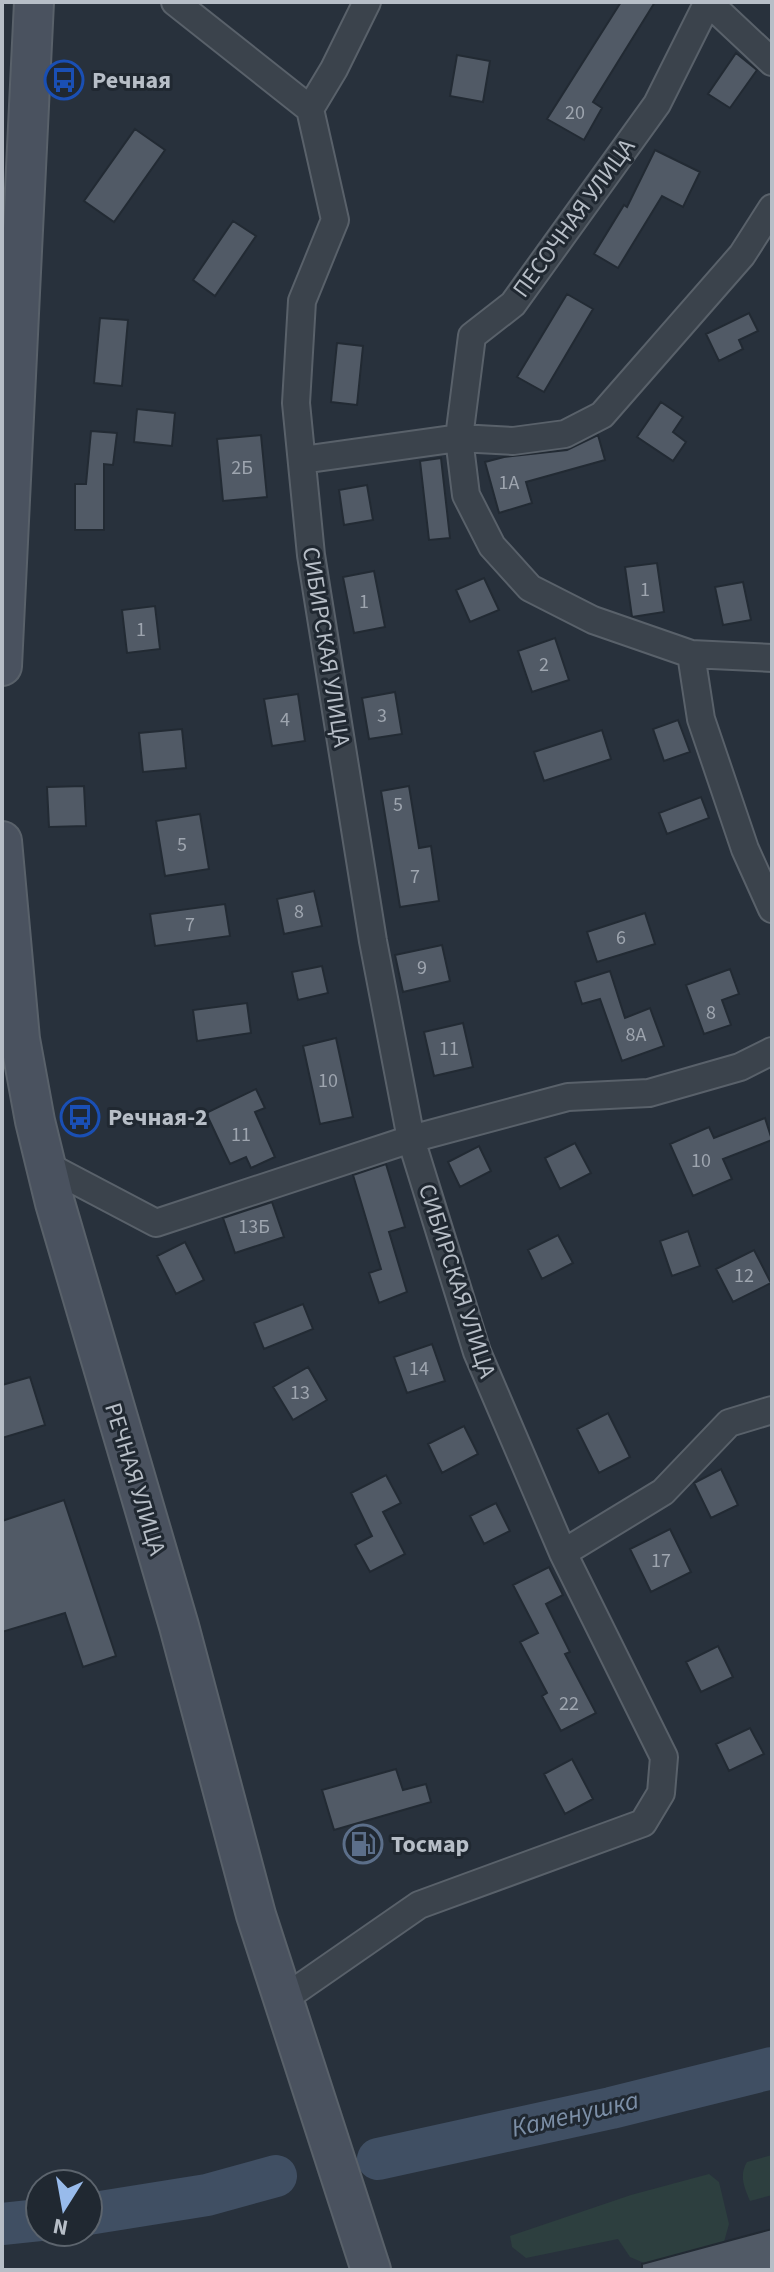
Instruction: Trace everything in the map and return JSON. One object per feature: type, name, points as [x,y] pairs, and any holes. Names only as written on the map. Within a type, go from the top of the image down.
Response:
[{"type":"main road","points":[[2,666],[34,2]]},
{"type":"main road","name":"РЕЧНАЯ УЛИЦА","points":[[2,841],[19,1026],[44,1164],[179,1626],[252,1900],[366,2254]]},
{"type":"street","points":[[175,2],[310,109],[367,2]]},
{"type":"street","points":[[708,2],[772,62]]},
{"type":"street","name":"ПЕСОЧНАЯ УЛИЦА","points":[[708,2],[657,104],[513,304],[472,336],[459,438],[466,495],[492,546],[530,588],[593,620],[691,654],[772,658]]},
{"type":"street","name":"СИБИРСКАЯ УЛИЦА","points":[[282,2000],[419,1905],[643,1823],[661,1793],[664,1757],[563,1553],[477,1352],[411,1139],[373,941],[316,586],[296,403],[302,301],[335,220],[310,109]]},
{"type":"street","points":[[302,460],[459,438],[513,441],[565,434],[602,415],[742,255],[772,208]]},
{"type":"street","points":[[691,654],[701,719],[745,849],[772,909]]},
{"type":"street","points":[[44,1164],[156,1223],[411,1139],[568,1097],[649,1093],[740,1067],[772,1051]]},
{"type":"street","points":[[563,1553],[663,1492],[729,1423],[772,1410]]},
{"type":"shaded area","points":[[772,2155],[772,2195],[750,2201],[743,2181],[747,2162]]},
{"type":"shaded area","points":[[709,2174],[719,2182],[729,2224],[724,2242],[644,2263],[630,2257],[618,2239],[526,2258],[512,2247],[510,2236],[631,2195]]},
{"type":"building","points":[[621,2],[655,2],[593,102],[602,108],[584,140],[547,119]]},
{"type":"building","points":[[736,53],[757,70],[730,108],[708,94]]},
{"type":"building","points":[[457,55],[490,61],[483,102],[450,96]]},
{"type":"building","points":[[135,129],[165,150],[114,222],[84,201]]},
{"type":"building","points":[[655,150],[700,172],[683,207],[662,196],[618,268],[594,254],[624,205],[627,207]]},
{"type":"building","points":[[233,221],[256,236],[215,296],[193,280]]},
{"type":"building","points":[[567,294],[593,309],[544,392],[517,377]]},
{"type":"building","points":[[749,313],[758,331],[739,340],[743,349],[719,361],[706,334]]},
{"type":"building","points":[[100,318],[128,320],[122,386],[94,383]]},
{"type":"building","points":[[337,343],[363,346],[357,405],[331,402]]},
{"type":"building","points":[[661,402],[683,417],[673,432],[686,442],[673,461],[637,437]]},
{"type":"building","points":[[137,409],[175,413],[172,446],[134,442]]},
{"type":"building","points":[[91,431],[117,433],[113,465],[104,464],[104,530],[75,530],[75,484],[86,484]]},
{"type":"building","points":[[261,435],[267,497],[223,501],[217,439]]},
{"type":"building","points":[[598,435],[605,460],[526,482],[532,503],[499,513],[485,462],[567,450]]},
{"type":"building","points":[[441,458],[450,538],[429,540],[420,461]]},
{"type":"building","points":[[367,485],[373,520],[344,525],[339,490]]},
{"type":"building","points":[[657,563],[664,612],[632,617],[625,567]]},
{"type":"building","points":[[374,571],[385,627],[354,633],[343,577]]},
{"type":"building","points":[[484,578],[499,610],[470,622],[456,590]]},
{"type":"building","points":[[743,582],[751,620],[723,625],[715,587]]},
{"type":"building","points":[[155,606],[160,649],[127,653],[122,610]]},
{"type":"building","points":[[555,638],[569,680],[532,692],[518,651]]},
{"type":"building","points":[[395,692],[402,734],[369,739],[362,698]]},
{"type":"building","points":[[298,694],[305,741],[272,746],[264,699]]},
{"type":"building","points":[[678,720],[690,752],[664,761],[653,729]]},
{"type":"building","points":[[182,729],[186,768],[143,772],[139,733]]},
{"type":"building","points":[[602,730],[611,759],[544,781],[534,752]]},
{"type":"building","points":[[84,786],[86,826],[49,827],[47,787]]},
{"type":"building","points":[[409,786],[419,848],[431,846],[439,901],[400,907],[381,791]]},
{"type":"building","points":[[701,797],[709,818],[667,834],[659,813]]},
{"type":"building","points":[[200,814],[209,869],[165,876],[156,821]]},
{"type":"building","points":[[314,891],[322,926],[284,934],[277,899]]},
{"type":"building","points":[[225,904],[230,936],[155,946],[150,914]]},
{"type":"building","points":[[645,913],[655,944],[597,962],[587,932]]},
{"type":"building","points":[[442,945],[450,981],[403,992],[395,955]]},
{"type":"building","points":[[322,966],[328,993],[298,1000],[292,972]]},
{"type":"building","points":[[730,969],[739,994],[722,1000],[731,1025],[704,1034],[686,985]]},
{"type":"building","points":[[610,971],[625,1018],[650,1008],[664,1046],[622,1061],[600,999],[582,1004],[575,982]]},
{"type":"building","points":[[247,1003],[251,1033],[197,1041],[193,1010]]},
{"type":"building","points":[[463,1023],[473,1067],[434,1076],[424,1032]]},
{"type":"building","points":[[336,1038],[353,1117],[320,1124],[303,1046]]},
{"type":"building","points":[[256,1089],[265,1108],[255,1112],[275,1157],[251,1168],[246,1157],[230,1164],[206,1113]]},
{"type":"building","points":[[765,1118],[772,1140],[723,1159],[732,1179],[693,1196],[670,1144],[709,1127],[714,1138]]},
{"type":"building","points":[[575,1143],[591,1173],[560,1189],[545,1158]]},
{"type":"building","points":[[479,1146],[491,1171],[460,1187],[448,1162]]},
{"type":"building","points":[[386,1164],[405,1227],[389,1232],[407,1292],[379,1303],[369,1273],[381,1269],[353,1175]]},
{"type":"building","points":[[272,1202],[284,1237],[235,1253],[223,1218]]},
{"type":"building","points":[[688,1231],[700,1266],[672,1276],[660,1241]]},
{"type":"building","points":[[558,1235],[573,1263],[542,1279],[528,1250]]},
{"type":"building","points":[[185,1242],[204,1280],[176,1294],[157,1256]]},
{"type":"building","points":[[754,1250],[771,1283],[733,1302],[716,1269]]},
{"type":"building","points":[[303,1304],[313,1329],[264,1349],[254,1323]]},
{"type":"building","points":[[432,1344],[445,1381],[407,1393],[394,1357]]},
{"type":"building","points":[[308,1367],[327,1400],[293,1420],[273,1387]]},
{"type":"building","points":[[30,1377],[45,1425],[2,1438],[2,1385]]},
{"type":"building","points":[[608,1413],[630,1457],[599,1473],[577,1429]]},
{"type":"building","points":[[464,1426],[478,1454],[442,1473],[428,1444]]},
{"type":"building","points":[[721,1469],[738,1505],[711,1518],[694,1483]]},
{"type":"building","points":[[386,1475],[401,1503],[383,1512],[405,1554],[370,1572],[355,1545],[372,1536],[351,1493]]},
{"type":"building","points":[[64,1500],[116,1656],[83,1667],[65,1613],[2,1632],[2,1521]]},
{"type":"building","points":[[496,1503],[510,1531],[484,1544],[470,1516]]},
{"type":"building","points":[[670,1529],[691,1572],[651,1592],[630,1549]]},
{"type":"building","points":[[549,1567],[563,1595],[546,1604],[570,1652],[565,1654],[596,1713],[561,1731],[542,1696],[547,1693],[520,1642],[538,1633],[513,1585]]},
{"type":"building","points":[[718,1646],[733,1677],[701,1692],[686,1662]]},
{"type":"building","points":[[750,1728],[764,1754],[729,1771],[716,1744]]},
{"type":"building","points":[[572,1759],[593,1799],[565,1814],[544,1774]]},
{"type":"building","points":[[396,1769],[403,1790],[426,1784],[431,1802],[334,1830],[322,1790]]},
{"type":"building","points":[[772,2229],[772,2270],[642,2270],[642,2264]]},
{"type":"waterway","name":"Каменушка","points":[[378,2159],[611,2108],[772,2068]]},
{"type":"waterway","name":"Каменушка","points":[[104,2211],[207,2195],[276,2176]]},
{"type":"waterway","name":"Каменушка","points":[[2,2224],[24,2222]]},
{"type":"place","name":"Речная","points":[[64,80]]},
{"type":"place","name":"Речная-2","points":[[80,1117]]},
{"type":"place","name":"Тосмар","points":[[363,1844]]}]
